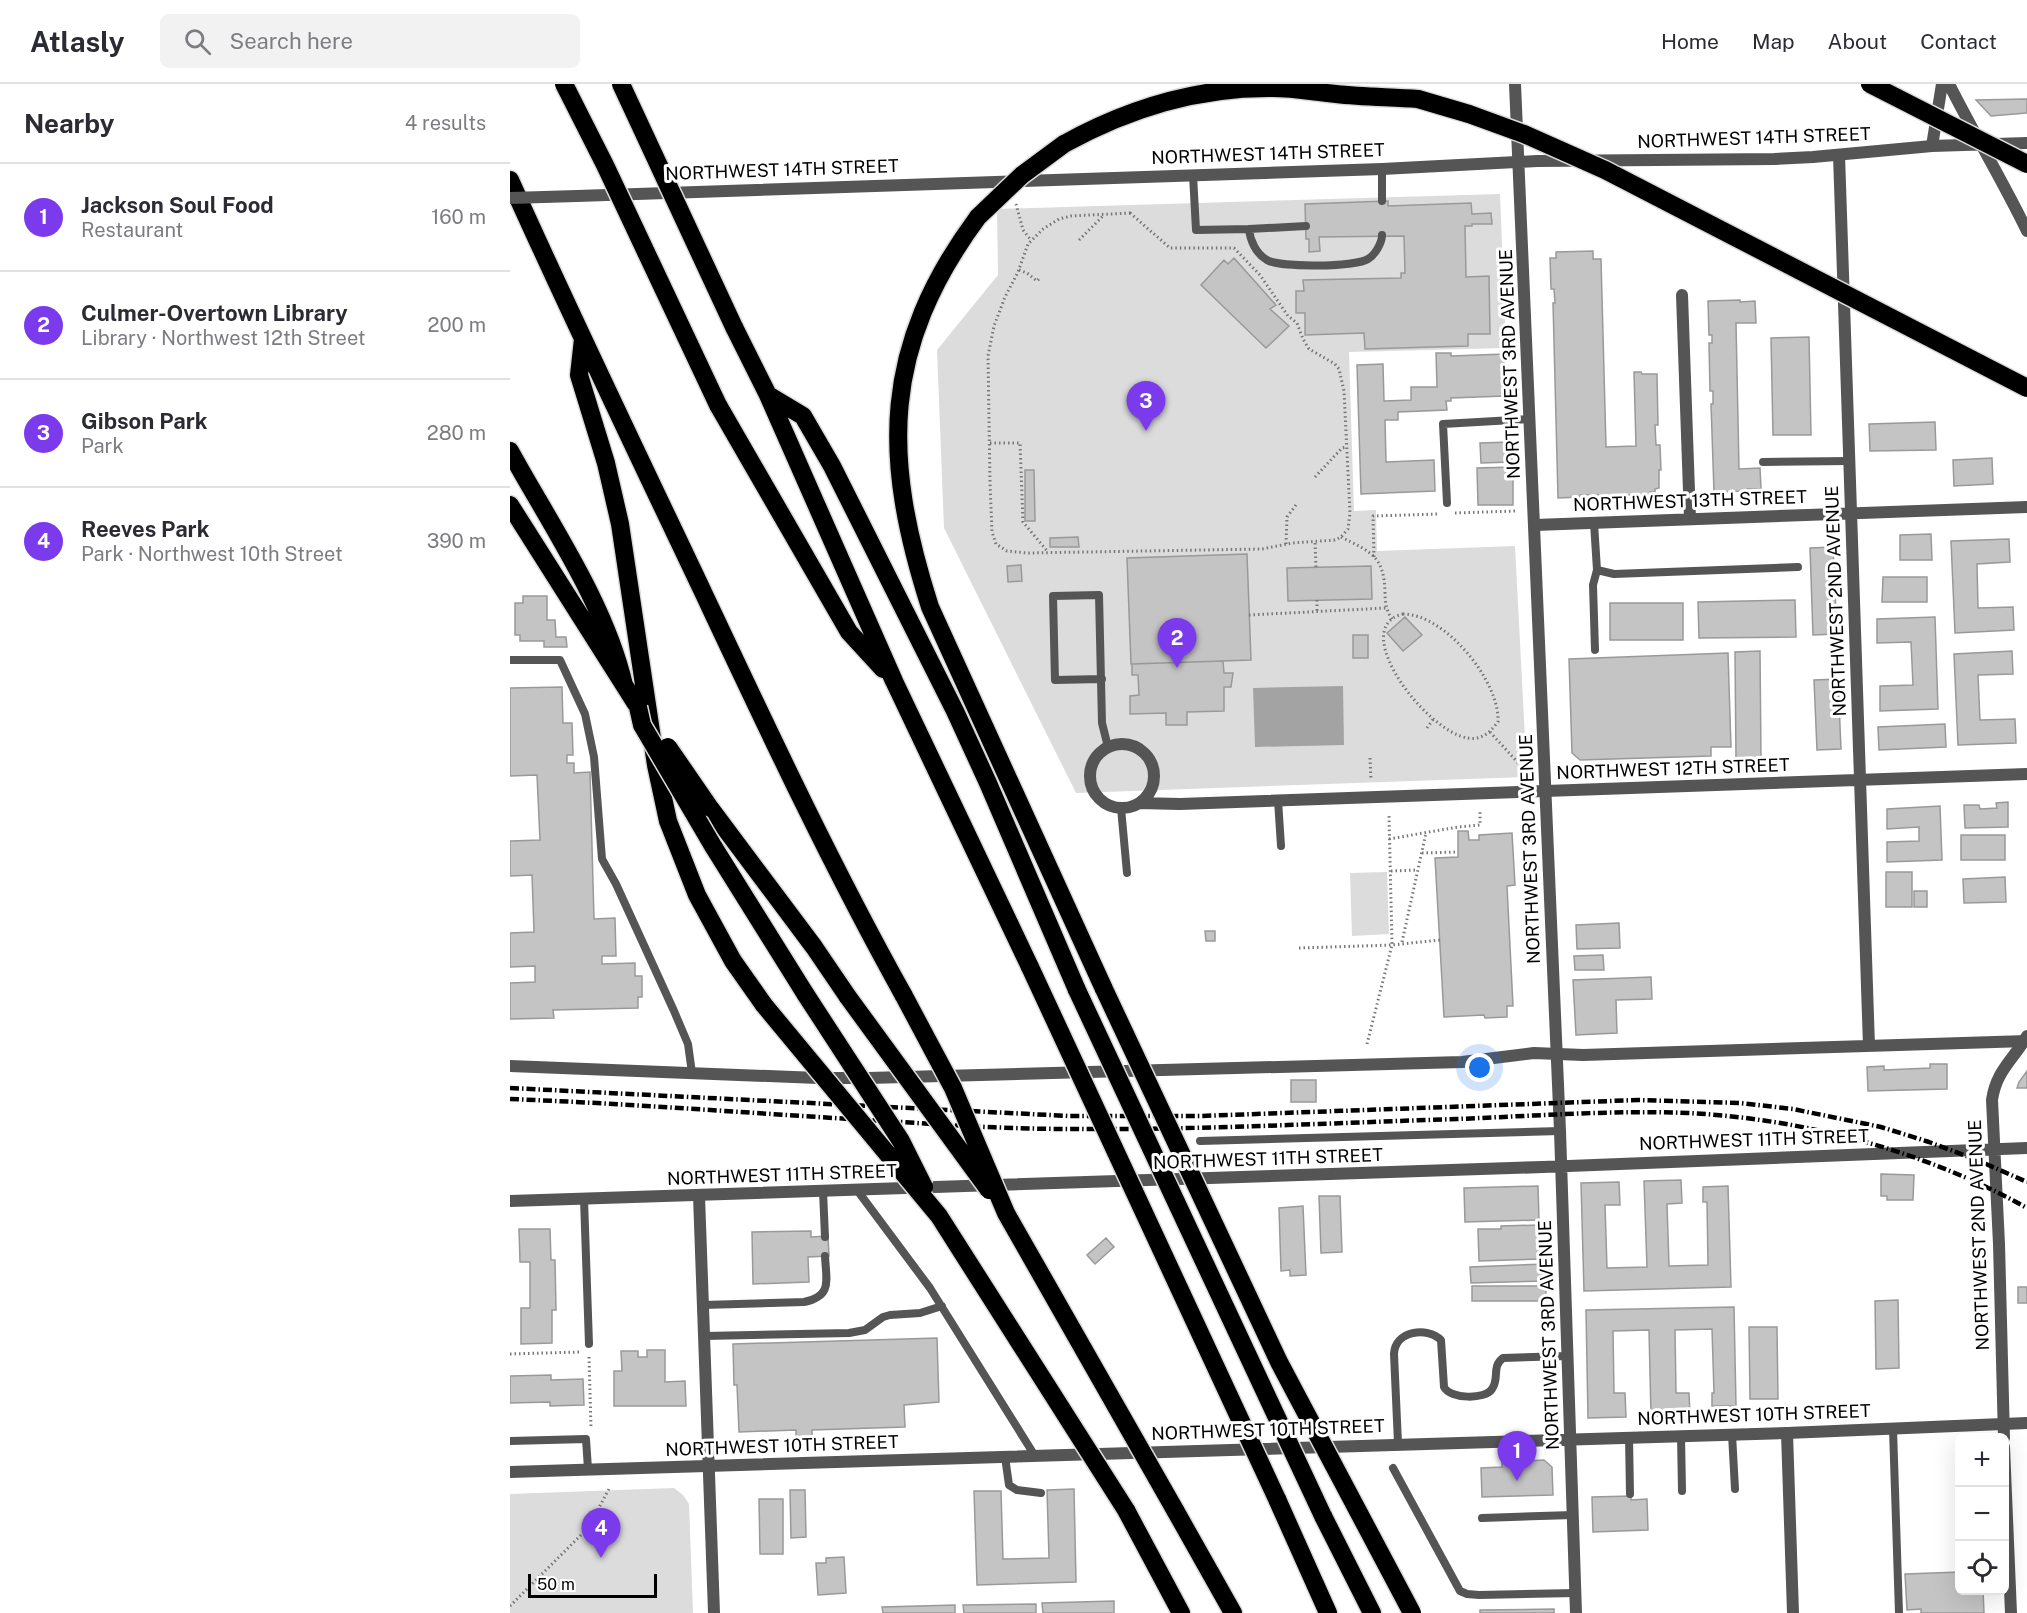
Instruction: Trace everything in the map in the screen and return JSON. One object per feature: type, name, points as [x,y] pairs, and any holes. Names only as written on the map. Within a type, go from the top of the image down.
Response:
[{"type":"highway","points":[[564,84],[605,165],[717,405],[849,632],[894,681]]},
{"type":"highway","points":[[621,84],[734,327],[765,388],[894,681],[1278,1499],[1328,1613]]},
{"type":"highway","points":[[1368,84],[1470,114],[1524,134],[1596,166],[2027,388]]},
{"type":"highway","points":[[1870,84],[2027,164]]},
{"type":"highway","points":[[1412,1613],[1279,1362],[1104,989],[930,607],[919,573],[905,513],[900,484],[897,436],[904,376],[910,349],[918,322],[942,270],[978,217],[1022,175],[1064,144],[1125,115],[1159,103],[1197,94],[1272,88],[1418,99]]},
{"type":"highway","points":[[510,180],[775,742],[881,955],[953,1088],[1005,1213]]},
{"type":"highway","points":[[583,339],[579,375],[606,463],[620,524],[654,754],[669,821],[697,895],[733,961],[764,1005],[939,1216]]},
{"type":"highway","points":[[765,388],[803,416],[832,466],[960,721],[1077,990],[1323,1516],[1372,1613]]},
{"type":"highway","points":[[510,451],[574,564],[618,658],[624,685]]},
{"type":"highway","points":[[510,505],[638,707],[1005,1213],[1233,1613]]},
{"type":"highway","points":[[638,707],[642,725],[713,846],[901,1141],[939,1216],[1125,1510],[1181,1613]]},
{"type":"street","name":"NORTHWEST 3RD AVENUE","points":[[1515,84],[1557,1054],[1576,1613]]},
{"type":"street","points":[[1932,146],[1942,84]]},
{"type":"street","points":[[1949,84],[1980,146],[2001,178],[2027,231]]},
{"type":"street","name":"NORTHWEST 14TH STREET","points":[[510,198],[1518,163],[1712,161],[1839,155],[1932,146],[2027,143]]},
{"type":"street","name":"NORTHWEST 2ND AVENUE","points":[[1839,155],[1869,1047]]},
{"type":"street","points":[[1682,295],[1690,519]]},
{"type":"street","name":"NORTHWEST 13TH STREET","points":[[1535,525],[2027,507]]},
{"type":"street","points":[[1121,808],[1110,806],[1101,800],[1094,792],[1090,782],[1093,761],[1108,747],[1130,744],[1140,748],[1153,765],[1155,776],[1153,787],[1148,796],[1139,803]]},
{"type":"street","name":"NORTHWEST 12TH STREET","points":[[1121,808],[1139,803],[2027,774]]},
{"type":"street","points":[[510,1066],[810,1078],[868,1078],[1452,1062],[1490,1060],[1534,1053],[1583,1055],[2026,1040]]},
{"type":"street","name":"NORTHWEST 2ND AVENUE","points":[[2004,1433],[1992,1107],[1993,1092],[2001,1071],[2026,1040]]},
{"type":"street","name":"NORTHWEST 11TH STREET","points":[[510,1202],[2027,1148]]},
{"type":"street","points":[[699,1196],[714,1613]]},
{"type":"street","name":"NORTHWEST 10TH STREET","points":[[510,1472],[1398,1443],[1787,1433],[2027,1423]]},
{"type":"street","points":[[1787,1433],[1793,1613]]},
{"type":"street","points":[[2006,1487],[2011,1613]]},
{"type":"lane","points":[[1382,169],[1382,201]]},
{"type":"lane","points":[[1193,175],[1196,230],[1306,226]]},
{"type":"lane","points":[[1249,229],[1250,242],[1265,260],[1284,266],[1353,263],[1369,258],[1382,241],[1382,235]]},
{"type":"lane","points":[[1446,503],[1443,424],[1530,419]]},
{"type":"lane","points":[[1763,462],[1849,461]]},
{"type":"lane","points":[[1594,523],[1597,570],[1593,585],[1595,650]]},
{"type":"lane","points":[[1597,570],[1614,574],[1798,567]]},
{"type":"lane","points":[[1101,679],[1055,680],[1053,596],[1100,595],[1102,723],[1108,747]]},
{"type":"lane","points":[[510,660],[560,660],[585,714],[594,757],[602,859],[616,884],[688,1044],[692,1073]]},
{"type":"lane","points":[[1278,800],[1281,846]]},
{"type":"lane","points":[[1121,808],[1126,873]]},
{"type":"lane","points":[[1200,1141],[1560,1131]]},
{"type":"lane","points":[[857,1190],[930,1288],[1035,1456]]},
{"type":"lane","points":[[823,1191],[825,1237]]},
{"type":"lane","points":[[584,1199],[589,1344]]},
{"type":"lane","points":[[703,1305],[804,1302],[818,1299],[824,1294],[827,1286],[825,1256]]},
{"type":"lane","points":[[704,1336],[858,1332],[871,1327],[883,1317],[920,1313],[942,1306]]},
{"type":"lane","points":[[1398,1443],[1394,1354],[1397,1342],[1402,1336],[1430,1333],[1441,1340],[1444,1387],[1446,1392],[1456,1396],[1481,1395],[1491,1390],[1495,1382],[1496,1365],[1503,1358],[1568,1356]]},
{"type":"lane","points":[[1893,1429],[1899,1613]]},
{"type":"lane","points":[[1732,1434],[1734,1490]]},
{"type":"lane","points":[[1681,1436],[1682,1491]]},
{"type":"lane","points":[[1629,1437],[1630,1494]]},
{"type":"lane","points":[[510,1441],[586,1439],[588,1470]]},
{"type":"lane","points":[[1005,1457],[1009,1485],[1017,1490],[1041,1493]]},
{"type":"lane","points":[[1393,1468],[1460,1591],[1479,1595],[1576,1593]]},
{"type":"lane","points":[[1482,1518],[1573,1515]]},
{"type":"path","points":[[1016,202],[1023,230],[1031,240]]},
{"type":"path","points":[[1130,213],[1170,248],[1234,248],[1260,275],[1288,316],[1297,323],[1310,349],[1335,364],[1339,369],[1344,391],[1350,513],[1348,529],[1341,537],[1315,543],[1286,544],[1262,549],[1013,553],[1001,548],[993,539],[989,442],[989,347],[999,311],[1031,240],[1043,229],[1065,217],[1104,215],[1130,213]]},
{"type":"path","points":[[1079,240],[1104,215]]},
{"type":"path","points":[[1019,270],[1028,273],[1037,281],[1039,279]]},
{"type":"path","points":[[989,442],[1020,443],[1023,522],[1048,552]]},
{"type":"path","points":[[1315,477],[1342,448],[1347,447]]},
{"type":"path","points":[[1286,544],[1287,517],[1296,505]]},
{"type":"path","points":[[1450,513],[1516,511]]},
{"type":"path","points":[[1374,556],[1373,516],[1439,514]]},
{"type":"path","points":[[1341,537],[1374,556],[1383,568],[1386,608],[1392,619]]},
{"type":"path","points":[[1315,543],[1316,567]]},
{"type":"path","points":[[1317,600],[1317,612]]},
{"type":"path","points":[[1249,615],[1386,608]]},
{"type":"path","points":[[1403,614],[1418,616],[1450,635],[1469,655],[1483,676],[1497,706],[1498,722],[1490,732],[1478,738],[1465,737],[1434,718],[1416,703],[1392,667],[1384,639],[1385,630],[1392,619],[1403,614]]},
{"type":"path","points":[[1427,728],[1434,718]]},
{"type":"path","points":[[1490,732],[1521,766]]},
{"type":"path","points":[[1370,758],[1371,780]]},
{"type":"path","points":[[1389,839],[1480,825],[1480,810]]},
{"type":"path","points":[[1367,1044],[1392,945],[1389,816]]},
{"type":"path","points":[[1402,942],[1426,833]]},
{"type":"path","points":[[1422,853],[1458,852]]},
{"type":"path","points":[[1390,871],[1418,870]]},
{"type":"path","points":[[1299,948],[1392,945],[1402,942],[1440,940]]},
{"type":"path","points":[[510,1354],[589,1351],[592,1438]]},
{"type":"path","points":[[510,1606],[588,1528],[609,1489]]},
{"type":"shaded area","points":[[1500,194],[1506,348],[1349,352],[1354,511],[1376,510],[1377,551],[1515,546],[1527,777],[1076,793],[944,528],[937,350],[998,275],[997,209]]},
{"type":"shaded area","points":[[1343,686],[1344,745],[1255,747],[1253,688]]},
{"type":"shaded area","points":[[1387,872],[1389,934],[1352,936],[1350,873]]},
{"type":"shaded area","points":[[674,1488],[689,1504],[693,1613],[510,1613],[510,1494]]},
{"type":"building","points":[[2027,99],[2027,113],[1991,116],[1976,100]]},
{"type":"building","points":[[1388,201],[1388,206],[1471,203],[1472,214],[1491,213],[1492,224],[1465,226],[1466,277],[1489,276],[1490,334],[1468,334],[1468,346],[1365,349],[1364,333],[1305,335],[1305,313],[1296,313],[1296,291],[1304,291],[1303,280],[1401,278],[1401,273],[1405,273],[1404,236],[1319,237],[1320,251],[1309,252],[1309,239],[1306,239],[1305,204]]},
{"type":"building","points":[[1593,251],[1593,259],[1601,259],[1606,447],[1636,446],[1634,372],[1657,374],[1658,425],[1655,425],[1656,445],[1660,445],[1661,470],[1659,470],[1659,488],[1655,489],[1655,492],[1650,492],[1650,495],[1580,495],[1580,497],[1558,498],[1553,303],[1555,303],[1554,289],[1551,289],[1550,258],[1556,258],[1556,252]]},
{"type":"building","points":[[1234,258],[1276,305],[1270,309],[1289,326],[1266,348],[1201,285],[1224,260],[1228,264]]},
{"type":"building","points":[[1740,300],[1740,302],[1755,301],[1756,323],[1736,323],[1739,469],[1760,468],[1761,489],[1714,492],[1711,404],[1713,404],[1713,391],[1710,391],[1709,343],[1712,343],[1712,335],[1709,335],[1708,301]]},
{"type":"building","points":[[1809,337],[1811,435],[1773,435],[1771,338]]},
{"type":"building","points":[[1436,353],[1451,353],[1451,356],[1504,354],[1505,396],[1451,398],[1451,401],[1446,401],[1447,410],[1398,412],[1398,420],[1385,420],[1386,462],[1434,460],[1435,491],[1361,494],[1357,365],[1383,364],[1384,401],[1411,400],[1411,387],[1437,387]]},
{"type":"building","points":[[1935,422],[1936,450],[1870,451],[1869,424]]},
{"type":"building","points":[[1511,442],[1512,462],[1481,463],[1480,443]]},
{"type":"building","points":[[1992,458],[1993,484],[1954,486],[1953,460]]},
{"type":"building","points":[[1513,467],[1513,505],[1478,505],[1477,468]]},
{"type":"building","points":[[1025,470],[1034,470],[1035,521],[1025,521]]},
{"type":"building","points":[[1931,534],[1932,560],[1900,560],[1900,535]]},
{"type":"building","points":[[1078,537],[1079,547],[1050,547],[1050,538]]},
{"type":"building","points":[[2009,539],[2010,562],[1977,564],[1978,608],[2013,607],[2014,630],[1955,633],[1951,541]]},
{"type":"building","points":[[1833,547],[1837,634],[1813,635],[1810,548]]},
{"type":"building","points":[[1247,554],[1251,660],[1131,664],[1127,558]]},
{"type":"building","points":[[1021,565],[1022,581],[1008,582],[1007,566]]},
{"type":"building","points":[[1371,566],[1372,599],[1288,601],[1287,568]]},
{"type":"building","points":[[1883,577],[1927,577],[1927,602],[1882,602]]},
{"type":"building","points":[[523,596],[547,596],[547,620],[555,620],[556,637],[566,637],[567,647],[544,647],[544,641],[520,641],[520,635],[515,635],[515,603],[523,603]]},
{"type":"building","points":[[1795,600],[1796,637],[1699,638],[1698,602]]},
{"type":"building","points":[[1610,603],[1683,603],[1683,640],[1610,640]]},
{"type":"building","points":[[1405,617],[1422,635],[1403,651],[1387,633]]},
{"type":"building","points":[[1935,617],[1938,709],[1880,711],[1880,686],[1913,685],[1911,642],[1877,643],[1877,619]]},
{"type":"building","points":[[1353,635],[1368,635],[1368,658],[1353,658]]},
{"type":"building","points":[[1760,651],[1761,758],[1736,759],[1735,652]]},
{"type":"building","points":[[2012,651],[2013,674],[1978,675],[1980,720],[2015,719],[2016,743],[1958,745],[1954,654]]},
{"type":"building","points":[[1728,653],[1731,747],[1711,747],[1711,756],[1580,760],[1572,753],[1569,659]]},
{"type":"building","points":[[1223,661],[1224,673],[1233,673],[1231,687],[1224,687],[1224,711],[1187,712],[1187,725],[1166,725],[1166,713],[1130,714],[1130,696],[1139,695],[1138,675],[1132,675],[1132,664]]},
{"type":"building","points":[[1838,679],[1841,749],[1817,750],[1814,680]]},
{"type":"building","points":[[562,687],[563,723],[572,723],[573,755],[567,755],[567,763],[574,763],[574,773],[590,772],[594,919],[615,918],[616,956],[602,956],[602,964],[635,963],[635,976],[642,976],[642,997],[638,997],[638,1008],[553,1010],[554,1018],[510,1019],[510,983],[535,982],[535,966],[510,967],[510,933],[534,932],[532,875],[510,876],[510,841],[540,840],[537,775],[510,776],[510,688]]},
{"type":"building","points":[[1945,724],[1946,747],[1879,750],[1878,727]]},
{"type":"building","points":[[2008,802],[2008,827],[1965,828],[1964,805],[1979,805],[1980,809],[1997,808],[1996,803]]},
{"type":"building","points":[[1940,806],[1942,860],[1887,862],[1887,842],[1919,841],[1919,827],[1887,829],[1887,809]]},
{"type":"building","points":[[1458,831],[1468,831],[1469,840],[1479,840],[1479,835],[1512,833],[1515,885],[1507,886],[1513,1006],[1507,1006],[1507,1017],[1485,1018],[1484,1015],[1444,1017],[1435,858],[1458,857]]},
{"type":"building","points":[[1961,835],[2005,835],[2005,860],[1961,860]]},
{"type":"building","points":[[1886,872],[1912,872],[1912,907],[1886,907]]},
{"type":"building","points":[[2005,877],[2006,902],[1964,903],[1963,879]]},
{"type":"building","points":[[1914,891],[1927,891],[1927,907],[1914,907]]},
{"type":"building","points":[[1619,923],[1620,948],[1577,949],[1576,925]]},
{"type":"building","points":[[1205,931],[1215,931],[1215,941],[1206,941]]},
{"type":"building","points":[[1603,955],[1604,970],[1575,970],[1574,956]]},
{"type":"building","points":[[1651,977],[1652,999],[1616,1000],[1617,1033],[1576,1035],[1573,980]]},
{"type":"building","points":[[1930,1064],[1947,1064],[1947,1089],[1868,1091],[1867,1067],[1884,1066],[1884,1070],[1930,1068]]},
{"type":"building","points":[[2027,1071],[2027,1088],[2017,1088],[2019,1082]]},
{"type":"building","points":[[1291,1080],[1316,1080],[1316,1102],[1291,1102]]},
{"type":"building","points":[[1881,1174],[1914,1175],[1913,1200],[1887,1200],[1887,1196],[1881,1196]]},
{"type":"building","points":[[1681,1180],[1682,1203],[1667,1204],[1669,1266],[1708,1265],[1707,1202],[1703,1202],[1703,1187],[1728,1186],[1731,1287],[1584,1291],[1581,1183],[1619,1182],[1620,1205],[1605,1205],[1607,1268],[1647,1267],[1644,1181]]},
{"type":"building","points":[[1538,1186],[1539,1220],[1465,1222],[1464,1188]]},
{"type":"building","points":[[1319,1196],[1340,1196],[1342,1252],[1321,1253]]},
{"type":"building","points":[[1303,1206],[1306,1275],[1290,1276],[1290,1270],[1281,1271],[1279,1208]]},
{"type":"building","points":[[1540,1225],[1541,1259],[1479,1261],[1478,1229]]},
{"type":"building","points":[[519,1229],[550,1229],[551,1260],[555,1260],[556,1310],[552,1310],[552,1343],[521,1344],[521,1308],[530,1308],[530,1262],[520,1262]]},
{"type":"building","points":[[811,1231],[811,1237],[828,1236],[829,1256],[808,1257],[809,1282],[753,1284],[752,1232]]},
{"type":"building","points":[[1106,1238],[1114,1247],[1095,1264],[1087,1255]]},
{"type":"building","points":[[1546,1264],[1547,1281],[1471,1283],[1470,1267]]},
{"type":"building","points":[[1472,1286],[1546,1286],[1546,1301],[1472,1301]]},
{"type":"building","points":[[2018,1287],[2027,1287],[2027,1303],[2018,1303]]},
{"type":"building","points":[[1898,1300],[1899,1368],[1876,1369],[1875,1301]]},
{"type":"building","points":[[1734,1307],[1736,1406],[1712,1406],[1712,1393],[1714,1393],[1712,1329],[1675,1330],[1676,1393],[1689,1393],[1690,1415],[1651,1416],[1649,1330],[1613,1331],[1614,1393],[1625,1393],[1626,1417],[1588,1418],[1586,1310]]},
{"type":"building","points":[[1749,1327],[1777,1327],[1778,1399],[1750,1399]]},
{"type":"building","points":[[937,1338],[939,1402],[904,1405],[905,1427],[812,1430],[812,1438],[796,1438],[796,1430],[739,1432],[733,1344]]},
{"type":"building","points":[[647,1350],[665,1350],[665,1382],[685,1381],[686,1406],[614,1406],[614,1371],[622,1371],[621,1351],[638,1351],[638,1357],[647,1357]]},
{"type":"building","points":[[551,1375],[551,1380],[583,1379],[584,1405],[550,1406],[550,1402],[510,1403],[510,1376]]},
{"type":"building","points":[[1544,1460],[1552,1467],[1553,1495],[1482,1497],[1481,1468],[1502,1467],[1502,1462]]},
{"type":"building","points":[[1074,1489],[1076,1582],[977,1585],[974,1491],[1001,1491],[1003,1559],[1049,1558],[1047,1490]]},
{"type":"building","points":[[790,1490],[805,1490],[806,1537],[791,1538]]},
{"type":"building","points":[[1631,1496],[1631,1500],[1647,1499],[1648,1530],[1593,1532],[1592,1497]]},
{"type":"building","points":[[759,1499],[783,1499],[783,1554],[760,1554]]},
{"type":"building","points":[[844,1557],[846,1593],[818,1595],[816,1563],[826,1563],[826,1558]]},
{"type":"building","points":[[1955,1572],[1955,1595],[1983,1595],[1984,1613],[1921,1613],[1921,1609],[1907,1610],[1905,1574]]},
{"type":"building","points":[[1114,1601],[1114,1613],[1043,1613],[1042,1603]]},
{"type":"building","points":[[1036,1604],[1036,1613],[964,1613],[963,1605]]},
{"type":"building","points":[[955,1605],[955,1613],[883,1613],[882,1607]]},
{"type":"building","points":[[1554,1609],[1554,1613],[1480,1613],[1480,1610]]},
{"type":"railway","points":[[510,1088],[1069,1116],[1201,1116],[1638,1100],[1740,1103],[1793,1109],[1881,1127],[1977,1160],[2027,1182]]},
{"type":"railway","points":[[510,1099],[1051,1129],[1216,1127],[1602,1113],[1659,1112],[1732,1116],[1820,1131],[1906,1154],[1988,1188],[2027,1208]]},
{"type":"place","name":"Gibson Park","points":[[1146,431]]},
{"type":"place","name":"Culmer-Overtown Library","points":[[1177,668]]},
{"type":"place","name":"Jackson Soul Food","points":[[1517,1481]]},
{"type":"place","name":"Reeves Park","points":[[601,1558]]}]
